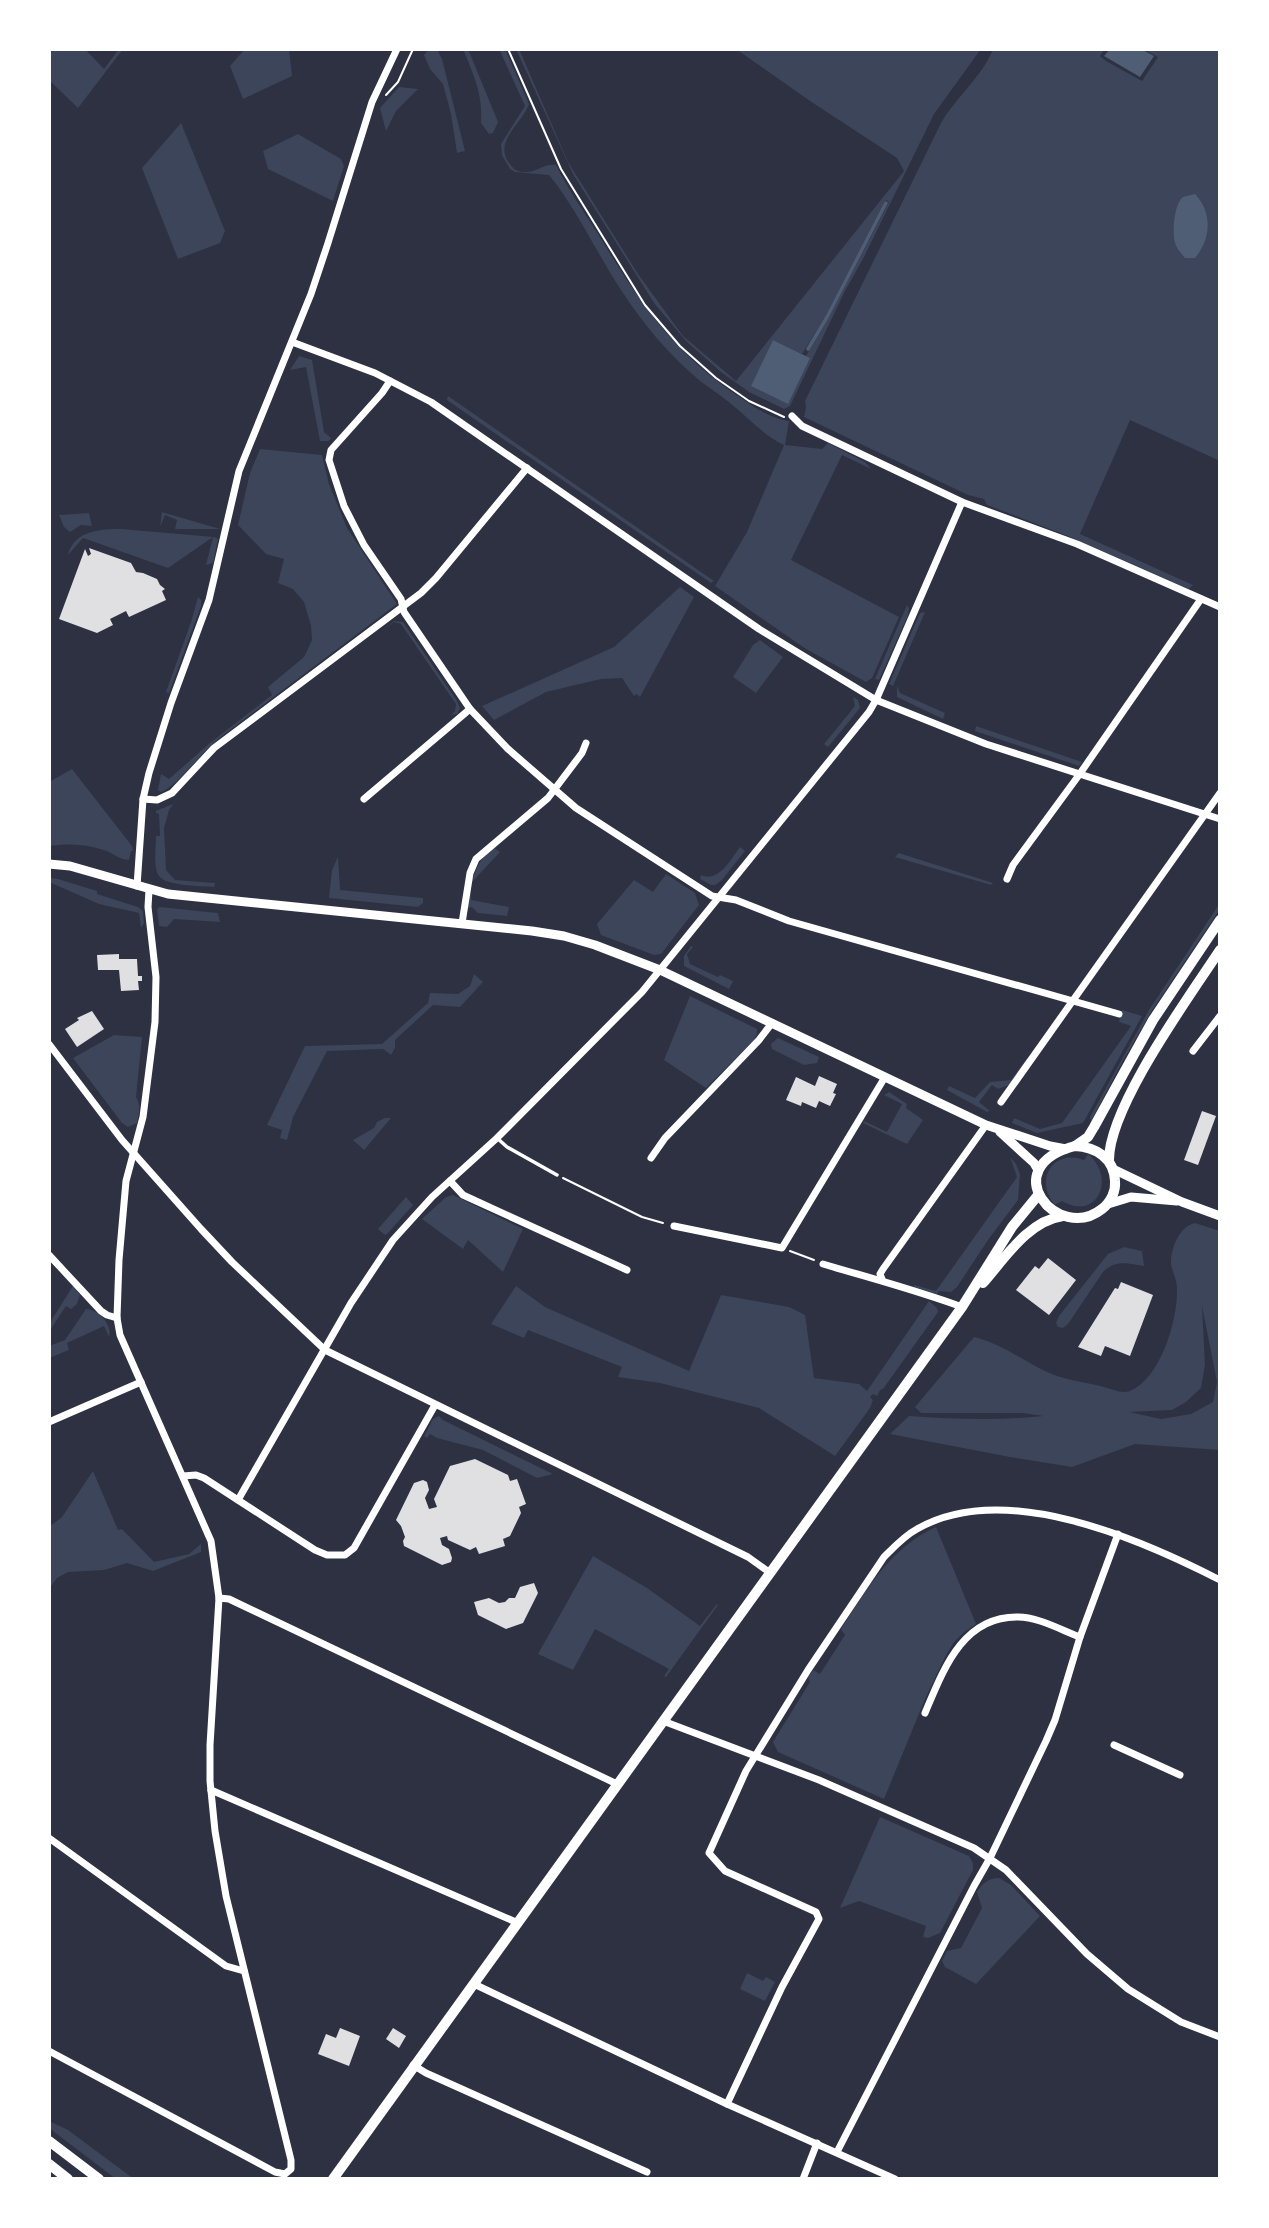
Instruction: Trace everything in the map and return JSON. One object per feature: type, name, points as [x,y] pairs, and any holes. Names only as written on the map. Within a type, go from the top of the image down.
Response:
[{"type":"main road","points":[[1064,1216],[1047,1207],[1039,1194],[1036,1181],[1038,1170],[1049,1156],[1088,1137],[1153,1020],[1220,920]]},
{"type":"main road","points":[[962,1307],[1024,1237],[1040,1223],[1051,1218],[1089,1215],[1108,1204],[1115,1187],[1108,1148],[1130,1095],[1165,1034],[1220,950]]},
{"type":"main road","points":[[1070,1148],[1094,1149],[1111,1165]]},
{"type":"main road","points":[[333,2179],[962,1307],[1012,1227],[1039,1194]]},
{"type":"main road","points":[[49,2141],[99,2179]]},
{"type":"main road","points":[[49,2165],[68,2179]]},
{"type":"street","points":[[137,886],[144,799],[157,747],[209,600],[239,471],[292,342],[328,243],[372,102],[397,49]]},
{"type":"street","points":[[292,342],[375,373],[431,402],[759,629],[876,700],[986,744],[1220,819]]},
{"type":"street","points":[[390,381],[331,450],[329,460],[338,490],[352,524],[401,599],[404,612],[470,709],[554,791],[596,823],[700,890],[719,898],[736,900],[789,921],[1118,1014]]},
{"type":"street","points":[[792,416],[802,426],[962,502],[1077,544],[1220,607]]},
{"type":"street","points":[[144,799],[157,800],[172,793],[214,748],[402,607],[436,578],[527,468]]},
{"type":"street","points":[[238,1500],[351,1303],[393,1240],[418,1212],[497,1138],[642,992],[803,795],[876,700],[962,502]]},
{"type":"street","points":[[1007,878],[1013,864],[1202,599]]},
{"type":"street","points":[[364,799],[470,709]]},
{"type":"street","points":[[462,923],[470,873],[476,859],[554,791],[582,753],[586,743]]},
{"type":"street","points":[[1001,1102],[1220,793]]},
{"type":"street","points":[[49,864],[79,868],[149,890],[462,923],[564,936],[595,944],[660,970],[999,1131],[1070,1148]]},
{"type":"street","points":[[49,2051],[275,2172],[285,2174],[290,2169],[291,2160],[220,1870],[211,1790],[210,1745],[219,1598],[211,1541],[120,1335],[117,1318],[123,1209],[128,1172],[143,1117],[155,1022],[156,977],[148,907],[149,890]]},
{"type":"street","points":[[1194,1051],[1220,1016]]},
{"type":"street","points":[[651,1158],[665,1138],[772,1023]]},
{"type":"street","points":[[49,1044],[133,1153],[232,1262],[325,1350],[748,1557],[769,1572]]},
{"type":"street","points":[[674,1226],[782,1248],[885,1077]]},
{"type":"street","points":[[882,1279],[880,1274],[883,1269],[986,1125]]},
{"type":"street","points":[[999,1131],[1034,1163],[1038,1170]]},
{"type":"street","points":[[1111,1165],[1182,1202],[1220,1216]]},
{"type":"street","points":[[450,1181],[463,1195],[628,1270]]},
{"type":"street","points":[[1108,1204],[1131,1197],[1182,1202]]},
{"type":"street","points":[[49,1255],[101,1311],[117,1318]]},
{"type":"street","points":[[823,1264],[882,1279],[962,1307]]},
{"type":"street","points":[[49,1422],[141,1382]]},
{"type":"street","points":[[183,1476],[196,1475],[204,1478],[315,1549],[327,1555],[345,1556],[354,1548],[435,1405]]},
{"type":"street","points":[[727,2104],[782,1987],[818,1919],[816,1912],[725,1871],[709,1853],[754,1757],[872,1573],[898,1543],[917,1529],[953,1516],[1007,1510],[1044,1515],[1118,1534],[1220,1580]]},
{"type":"street","points":[[837,2152],[990,1858],[1046,1741],[1118,1534]]},
{"type":"street","points":[[219,1598],[229,1599],[617,1784]]},
{"type":"street","points":[[925,1713],[950,1657],[962,1641],[985,1624],[1018,1617],[1080,1637]]},
{"type":"street","points":[[663,1721],[879,1805],[960,1841],[990,1858],[1018,1882],[1087,1954],[1128,1989],[1181,2022],[1220,2037]]},
{"type":"street","points":[[1114,1745],[1180,1775]]},
{"type":"street","points":[[211,1790],[519,1923]]},
{"type":"street","points":[[49,1838],[226,1966],[244,1971]]},
{"type":"street","points":[[474,1984],[727,2104],[895,2179]]},
{"type":"street","points":[[413,2065],[648,2172]]},
{"type":"street","points":[[803,2179],[817,2143]]},
{"type":"lane","points":[[497,1138],[507,1147],[557,1175]]},
{"type":"path","points":[[380,100],[398,82],[413,49]]},
{"type":"path","points":[[508,49],[561,169],[645,305],[680,346],[725,385],[778,416],[792,416]]},
{"type":"path","points":[[557,1175],[642,1217],[674,1226]]},
{"type":"path","points":[[782,1248],[823,1264]]},
{"type":"shaded area","points":[[49,49],[85,49],[104,69],[119,49],[123,49],[78,108],[49,80]]},
{"type":"shaded area","points":[[245,49],[289,49],[292,76],[243,99],[230,66]]},
{"type":"shaded area","points":[[429,49],[437,49],[442,59],[465,151],[457,153],[443,84],[430,69],[424,55]]},
{"type":"shaded area","points":[[463,49],[468,49],[498,122],[493,133],[489,134],[481,123],[479,94]]},
{"type":"shaded area","points":[[499,49],[505,49],[529,104],[510,133],[504,148],[505,156],[513,167],[528,172],[556,165],[628,281],[660,325],[696,364],[746,402],[776,418],[789,421],[785,445],[822,449],[828,443],[865,462],[871,469],[842,455],[791,560],[899,617],[872,678],[866,682],[806,649],[715,586],[747,532],[784,445],[762,431],[700,381],[658,340],[623,293],[549,175],[515,172],[510,169],[502,155],[501,144],[525,106]]},
{"type":"shaded area","points":[[516,49],[519,49],[568,162],[638,274],[683,336],[736,381],[904,171],[897,158],[736,49],[981,49],[934,114],[790,406],[784,409],[749,392],[686,341],[654,303],[573,174]],"holes":[[[886,200],[889,202],[806,356],[810,358],[752,386],[773,340],[802,354],[825,317]]]},
{"type":"shaded area","points":[[993,49],[1105,49],[1100,56],[1142,81],[1158,57],[1143,49],[1220,49],[1220,461],[1130,420],[1080,534],[1193,585],[1189,589],[1068,536],[987,505],[984,499],[968,495],[804,417],[805,401],[941,123],[982,69]]},
{"type":"shaded area","points":[[1110,49],[1141,49],[1154,56],[1140,77],[1104,56]]},
{"type":"shaded area","points":[[399,87],[418,89],[396,111],[386,131],[380,108]]},
{"type":"shaded area","points":[[181,123],[225,231],[220,243],[178,259],[142,168]]},
{"type":"shaded area","points":[[298,134],[341,159],[344,166],[333,201],[268,169],[263,151]]},
{"type":"shaded area","points":[[1195,194],[1205,209],[1207,234],[1195,258],[1185,258],[1175,243],[1174,219],[1183,197]]},
{"type":"shaded area","points":[[773,340],[810,358],[788,404],[751,386]]},
{"type":"shaded area","points":[[299,356],[312,360],[324,432],[331,438],[329,441],[320,441],[306,367],[290,370]]},
{"type":"shaded area","points":[[448,396],[714,581],[711,583],[447,400]]},
{"type":"shaded area","points":[[260,449],[322,455],[329,484],[347,528],[397,604],[218,739],[174,784],[161,792],[158,790],[161,774],[169,779],[210,743],[272,695],[268,687],[304,657],[312,640],[304,602],[293,589],[278,583],[284,559],[266,554],[238,525],[250,473]]},
{"type":"shaded area","points":[[162,512],[220,529],[175,529],[177,520],[165,515],[160,527]]},
{"type":"shaded area","points":[[89,513],[92,526],[81,525],[70,532],[64,527],[59,515]]},
{"type":"shaded area","points":[[121,529],[214,537],[218,539],[213,563],[206,565],[213,537],[168,568],[83,538],[68,555],[76,540],[82,536],[97,531]]},
{"type":"shaded area","points":[[680,587],[694,597],[640,697],[637,694],[634,696],[622,678],[601,679],[546,692],[494,720],[482,706],[614,647]]},
{"type":"shaded area","points":[[198,597],[201,606],[169,693],[166,692]]},
{"type":"shaded area","points":[[907,605],[908,615],[879,680],[875,679]]},
{"type":"shaded area","points":[[925,612],[893,686],[889,684],[920,613]]},
{"type":"shaded area","points":[[394,621],[403,622],[457,701],[460,708],[457,714],[451,715],[456,704],[401,624],[394,622],[381,632]]},
{"type":"shaded area","points":[[760,640],[783,657],[756,693],[733,677],[753,645]]},
{"type":"shaded area","points":[[897,686],[900,693],[945,713],[943,719],[897,697]]},
{"type":"shaded area","points":[[853,697],[858,700],[860,708],[828,747],[824,744],[855,706]]},
{"type":"shaded area","points":[[976,726],[1082,762],[1079,766],[975,731]]},
{"type":"shaded area","points":[[72,769],[132,846],[129,860],[85,846],[49,846],[49,782]]},
{"type":"shaded area","points":[[182,792],[169,810],[164,828],[166,870],[175,880],[215,883],[214,887],[168,882],[157,872],[156,836],[160,836],[159,814],[156,811],[173,804]]},
{"type":"shaded area","points":[[740,847],[745,851],[722,880],[711,885],[700,879],[701,875],[707,877],[719,873]]},
{"type":"shaded area","points":[[494,848],[500,852],[472,882],[478,866],[487,854]]},
{"type":"shaded area","points":[[899,853],[993,883],[991,885],[895,857]]},
{"type":"shaded area","points":[[338,857],[340,890],[423,898],[423,903],[418,907],[329,898],[332,870]]},
{"type":"shaded area","points":[[666,874],[695,893],[699,905],[661,954],[654,955],[601,935],[597,924],[634,880],[653,892]]},
{"type":"shaded area","points":[[49,878],[97,891],[97,894],[138,907],[143,911],[144,923],[141,928],[139,913],[99,904],[49,882]]},
{"type":"shaded area","points":[[471,886],[471,900],[509,907],[507,916],[478,913],[472,907],[468,908]]},
{"type":"shaded area","points":[[1220,903],[1220,909],[1151,1012],[1091,1121],[1090,1117],[1149,1010]]},
{"type":"shaded area","points":[[159,907],[218,913],[220,922],[174,919],[167,927],[159,926]]},
{"type":"shaded area","points":[[691,946],[693,947],[687,954],[690,964],[733,981],[729,989],[684,966],[684,956]]},
{"type":"shaded area","points":[[474,974],[483,982],[460,1007],[433,1005],[395,1040],[391,1055],[383,1049],[327,1051],[293,1117],[287,1140],[280,1138],[282,1130],[267,1125],[305,1046],[382,1044],[428,1003],[430,993],[458,994],[470,986]]},
{"type":"shaded area","points":[[690,996],[757,1029],[753,1041],[706,1088],[664,1060]]},
{"type":"shaded area","points":[[1122,1010],[1142,1016],[1083,1123],[1037,1133],[1012,1123],[1014,1118],[1040,1129],[1062,1123],[1131,1026],[1119,1022]]},
{"type":"shaded area","points":[[114,1035],[142,1037],[136,1097],[139,1107],[137,1123],[128,1127],[122,1123],[73,1058]]},
{"type":"shaded area","points":[[778,1038],[819,1057],[817,1063],[804,1065],[772,1049],[771,1044]]},
{"type":"shaded area","points":[[1027,1058],[1009,1085],[998,1089],[992,1085],[979,1102],[990,1111],[987,1112],[947,1090],[949,1086],[975,1098],[990,1082],[1011,1080]]},
{"type":"shaded area","points":[[889,1092],[907,1104],[906,1108],[923,1120],[907,1144],[863,1123],[864,1121],[887,1132],[902,1104],[884,1095]]},
{"type":"shaded area","points":[[391,1118],[364,1150],[353,1140],[374,1128],[377,1122]]},
{"type":"shaded area","points":[[1088,1154],[1101,1174],[1099,1194],[1093,1202],[1085,1206],[1074,1206],[1062,1201],[1055,1205],[1046,1186],[1050,1169],[1063,1159],[1084,1160]]},
{"type":"shaded area","points":[[1010,1157],[1020,1174],[1018,1200],[957,1287],[951,1292],[939,1291],[937,1294],[914,1287],[936,1291],[1017,1177]]},
{"type":"shaded area","points":[[453,1195],[523,1229],[503,1272],[468,1240],[463,1249],[422,1219],[446,1197]]},
{"type":"shaded area","points":[[406,1197],[413,1205],[385,1235],[378,1229]]},
{"type":"shaded area","points":[[1195,1223],[1220,1231],[1220,1450],[1135,1444],[1072,1467],[890,1434],[909,1416],[1010,1419],[1043,1416],[1023,1413],[921,1413],[915,1407],[974,1337],[993,1343],[1061,1377],[1124,1392],[1141,1384],[1159,1361],[1171,1331],[1177,1288],[1171,1256],[1177,1238]],"holes":[[[1202,1306],[1217,1382],[1213,1402],[1191,1414],[1161,1419],[1129,1412],[1172,1410],[1201,1388],[1205,1365]]]},
{"type":"shaded area","points":[[1124,1247],[1142,1251],[1144,1266],[1122,1263],[1108,1268],[1068,1324],[1063,1328],[1058,1327],[1056,1323],[1059,1316],[1108,1254]]},
{"type":"shaded area","points":[[73,1286],[80,1295],[77,1304],[71,1309],[66,1306],[49,1332],[49,1324]]},
{"type":"shaded area","points":[[516,1286],[545,1307],[689,1371],[721,1295],[789,1307],[805,1315],[814,1378],[859,1384],[867,1391],[929,1301],[938,1312],[883,1389],[877,1396],[873,1394],[870,1397],[873,1400],[870,1408],[835,1456],[759,1408],[660,1383],[618,1377],[622,1367],[528,1330],[524,1338],[491,1324]]},
{"type":"shaded area","points":[[86,1309],[104,1318],[109,1328],[109,1337],[104,1326],[67,1343],[69,1350],[49,1358],[49,1346],[65,1340]]},
{"type":"shaded area","points":[[439,1416],[553,1474],[537,1478],[483,1450],[430,1434],[427,1438],[424,1436],[433,1419]]},
{"type":"shaded area","points":[[93,1471],[118,1530],[122,1529],[154,1562],[189,1554],[201,1544],[201,1552],[153,1571],[127,1563],[104,1570],[68,1572],[57,1578],[49,1589],[49,1527],[62,1517]]},
{"type":"shaded area","points":[[936,1527],[976,1624],[954,1642],[945,1657],[884,1799],[778,1752],[773,1742],[810,1682],[808,1677],[813,1670],[820,1674],[845,1635],[841,1629],[881,1570],[920,1535]]},
{"type":"shaded area","points":[[593,1556],[647,1588],[700,1626],[718,1605],[666,1677],[664,1676],[669,1669],[595,1629],[573,1670],[538,1654]]},
{"type":"shaded area","points":[[880,1817],[969,1856],[973,1863],[973,1870],[940,1933],[928,1938],[923,1937],[926,1926],[859,1901],[840,1908]]},
{"type":"shaded area","points":[[999,1878],[1011,1885],[1040,1916],[976,1984],[945,1967],[942,1961],[947,1951],[961,1948],[982,1908],[977,1892],[979,1889],[989,1880]]},
{"type":"shaded area","points":[[747,1973],[763,1981],[766,1977],[775,1982],[765,2001],[740,1989]]},
{"type":"shaded area","points":[[49,2121],[68,2130],[134,2179],[116,2179],[49,2128]]},
{"type":"building","points":[[89,548],[131,563],[136,572],[157,579],[165,589],[162,591],[166,600],[129,617],[126,611],[110,619],[113,625],[97,633],[59,619],[85,549],[88,556],[91,554]]},
{"type":"building","points":[[119,954],[119,959],[137,959],[138,976],[142,976],[142,981],[138,981],[139,990],[121,991],[119,970],[98,970],[97,955]]},
{"type":"building","points":[[92,1011],[104,1029],[77,1047],[65,1029],[79,1020],[77,1018]]},
{"type":"building","points":[[819,1076],[837,1084],[830,1106],[819,1101],[816,1108],[802,1102],[801,1106],[786,1100],[796,1077],[815,1086]]},
{"type":"building","points":[[1202,1111],[1216,1116],[1198,1165],[1184,1160]]},
{"type":"building","points":[[1048,1258],[1076,1280],[1049,1315],[1016,1290],[1035,1266],[1039,1269]]},
{"type":"building","points":[[1121,1282],[1153,1295],[1130,1356],[1105,1346],[1101,1356],[1078,1347],[1115,1288],[1118,1289]]},
{"type":"building","points":[[475,1459],[508,1475],[510,1481],[517,1479],[526,1504],[519,1507],[521,1513],[510,1536],[503,1539],[505,1546],[479,1554],[476,1547],[470,1550],[448,1540],[447,1536],[440,1538],[452,1558],[451,1562],[442,1565],[404,1546],[405,1537],[396,1520],[414,1483],[423,1480],[427,1482],[429,1490],[425,1498],[429,1509],[437,1507],[434,1499],[450,1466]]},
{"type":"building","points":[[534,1583],[538,1593],[523,1623],[506,1629],[478,1615],[474,1602],[489,1598],[499,1603],[505,1602],[509,1598],[515,1598],[520,1587]]},
{"type":"building","points":[[340,2028],[360,2036],[349,2066],[318,2054],[326,2034],[336,2038]]},
{"type":"building","points":[[393,2028],[406,2036],[399,2048],[386,2039]]},
{"type":"waterway","points":[[808,349],[886,203]]}]
